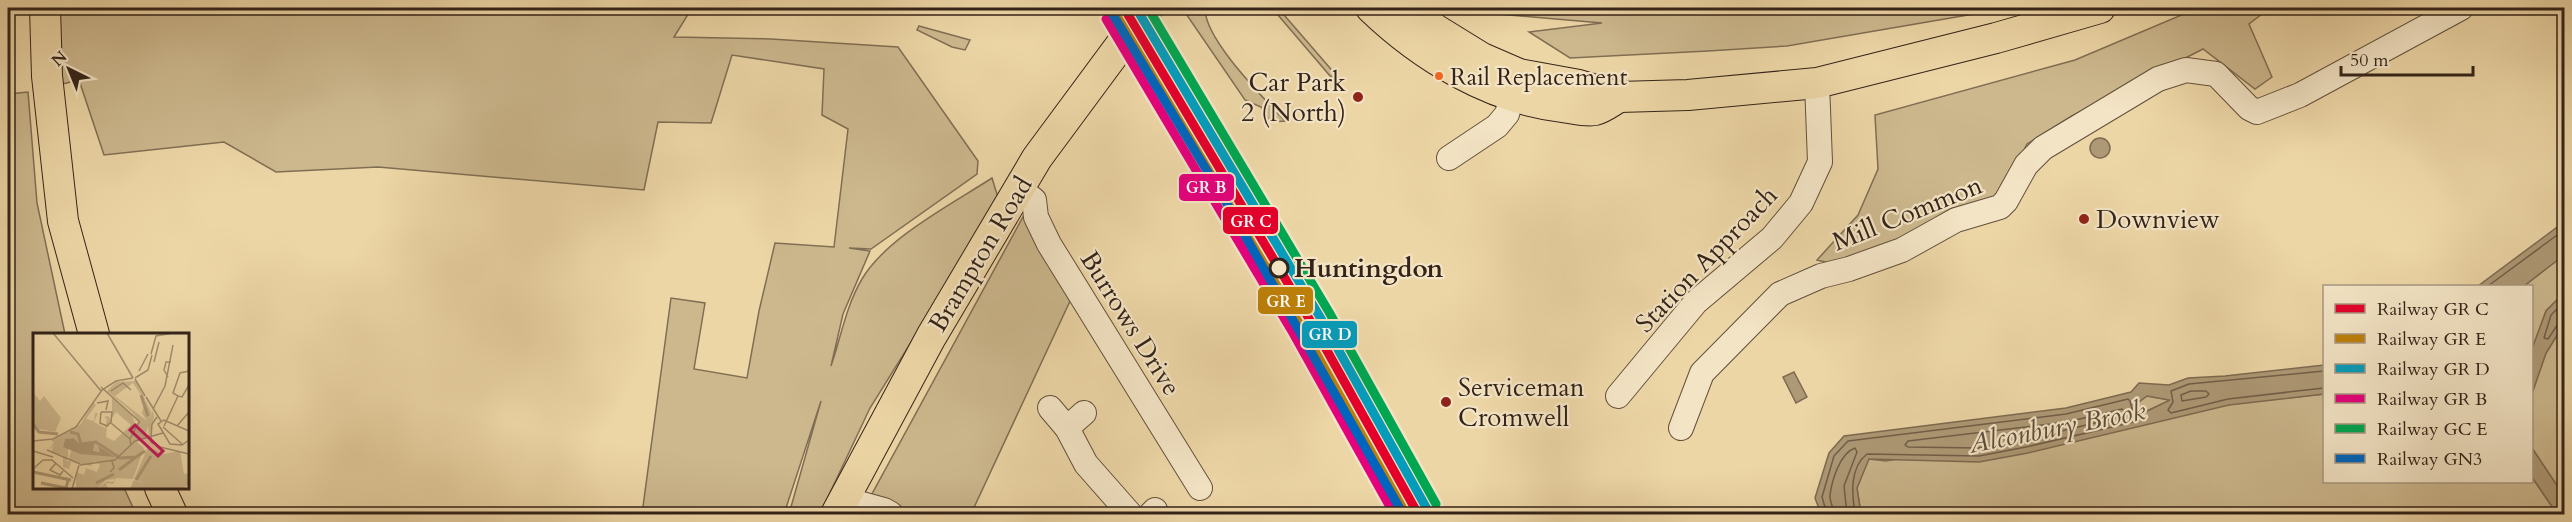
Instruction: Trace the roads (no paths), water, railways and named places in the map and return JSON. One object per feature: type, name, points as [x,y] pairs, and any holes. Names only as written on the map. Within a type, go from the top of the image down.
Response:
[{"type":"main road","points":[[45,8],[47,76],[63,221],[94,333]]},
{"type":"main road","name":"Brampton Road","points":[[840,507],[931,337],[1019,188],[1059,126],[1148,8]]},
{"type":"main road","points":[[1371,8],[1385,21],[1447,66],[1515,85]]},
{"type":"main road","points":[[1409,8],[1436,29],[1482,58],[1515,85],[1554,106],[1595,110],[1619,97],[1688,95],[1817,83],[1996,38],[2100,8]]},
{"type":"main road","points":[[160,489],[172,514]]},
{"type":"street","name":"Mill Common","points":[[1681,428],[1702,373],[1780,294],[1811,279],[1849,269],[1902,250],[1956,219],[2001,207],[2026,165],[2043,148],[2158,79],[2186,70],[2216,74],[2249,108],[2257,112],[2300,95],[2461,8]]},
{"type":"street","name":"Station Approach","points":[[1618,396],[1696,302],[1772,238],[1801,203],[1820,162],[1817,83]]},
{"type":"street","points":[[1449,158],[1497,126],[1507,114],[1515,85]]},
{"type":"street","name":"Burrows Drive","points":[[1019,188],[1034,200],[1036,217],[1049,244],[1200,488]]},
{"type":"street","points":[[1050,408],[1076,421],[1086,464],[1130,514]]},
{"type":"street","points":[[840,507],[884,510],[891,514]]},
{"type":"water","points":[[2100,138],[2107,141],[2110,148],[2107,155],[2100,158],[2093,155],[2090,148],[2093,141]]},
{"type":"water","points":[[2564,222],[2564,255],[2525,285],[2479,285]]},
{"type":"water","points":[[2564,293],[2564,324],[2546,353],[2533,391],[2533,346],[2546,311]]},
{"type":"water","name":"Alconbury Brook","points":[[2323,365],[2323,394],[2229,405],[2028,453],[1979,462],[1869,459],[1857,488],[1861,514],[1821,514],[1815,498],[1829,453],[1844,436],[2066,408],[2131,392],[2139,383],[2169,385],[2188,378]],"holes":[[[2147,396],[2170,400],[2145,412],[2136,404]]]},
{"type":"water","points":[[1794,372],[1807,397],[1796,403],[1783,377]]},
{"type":"water","points":[[2533,450],[2564,496],[2564,514],[2557,514],[2533,478]]},
{"type":"rail line","name":"GN3","points":[[1109,8],[1230,209],[1403,514]]},
{"type":"place","name":"Rail Replacement","points":[[1439,76]]},
{"type":"place","name":"Car Park 2 (North)","points":[[1358,97]]},
{"type":"place","name":"Downview","points":[[2084,219]]},
{"type":"place","name":"Huntingdon","points":[[1279,268]]},
{"type":"place","name":"Serviceman Cromwell","points":[[1446,402]]}]
